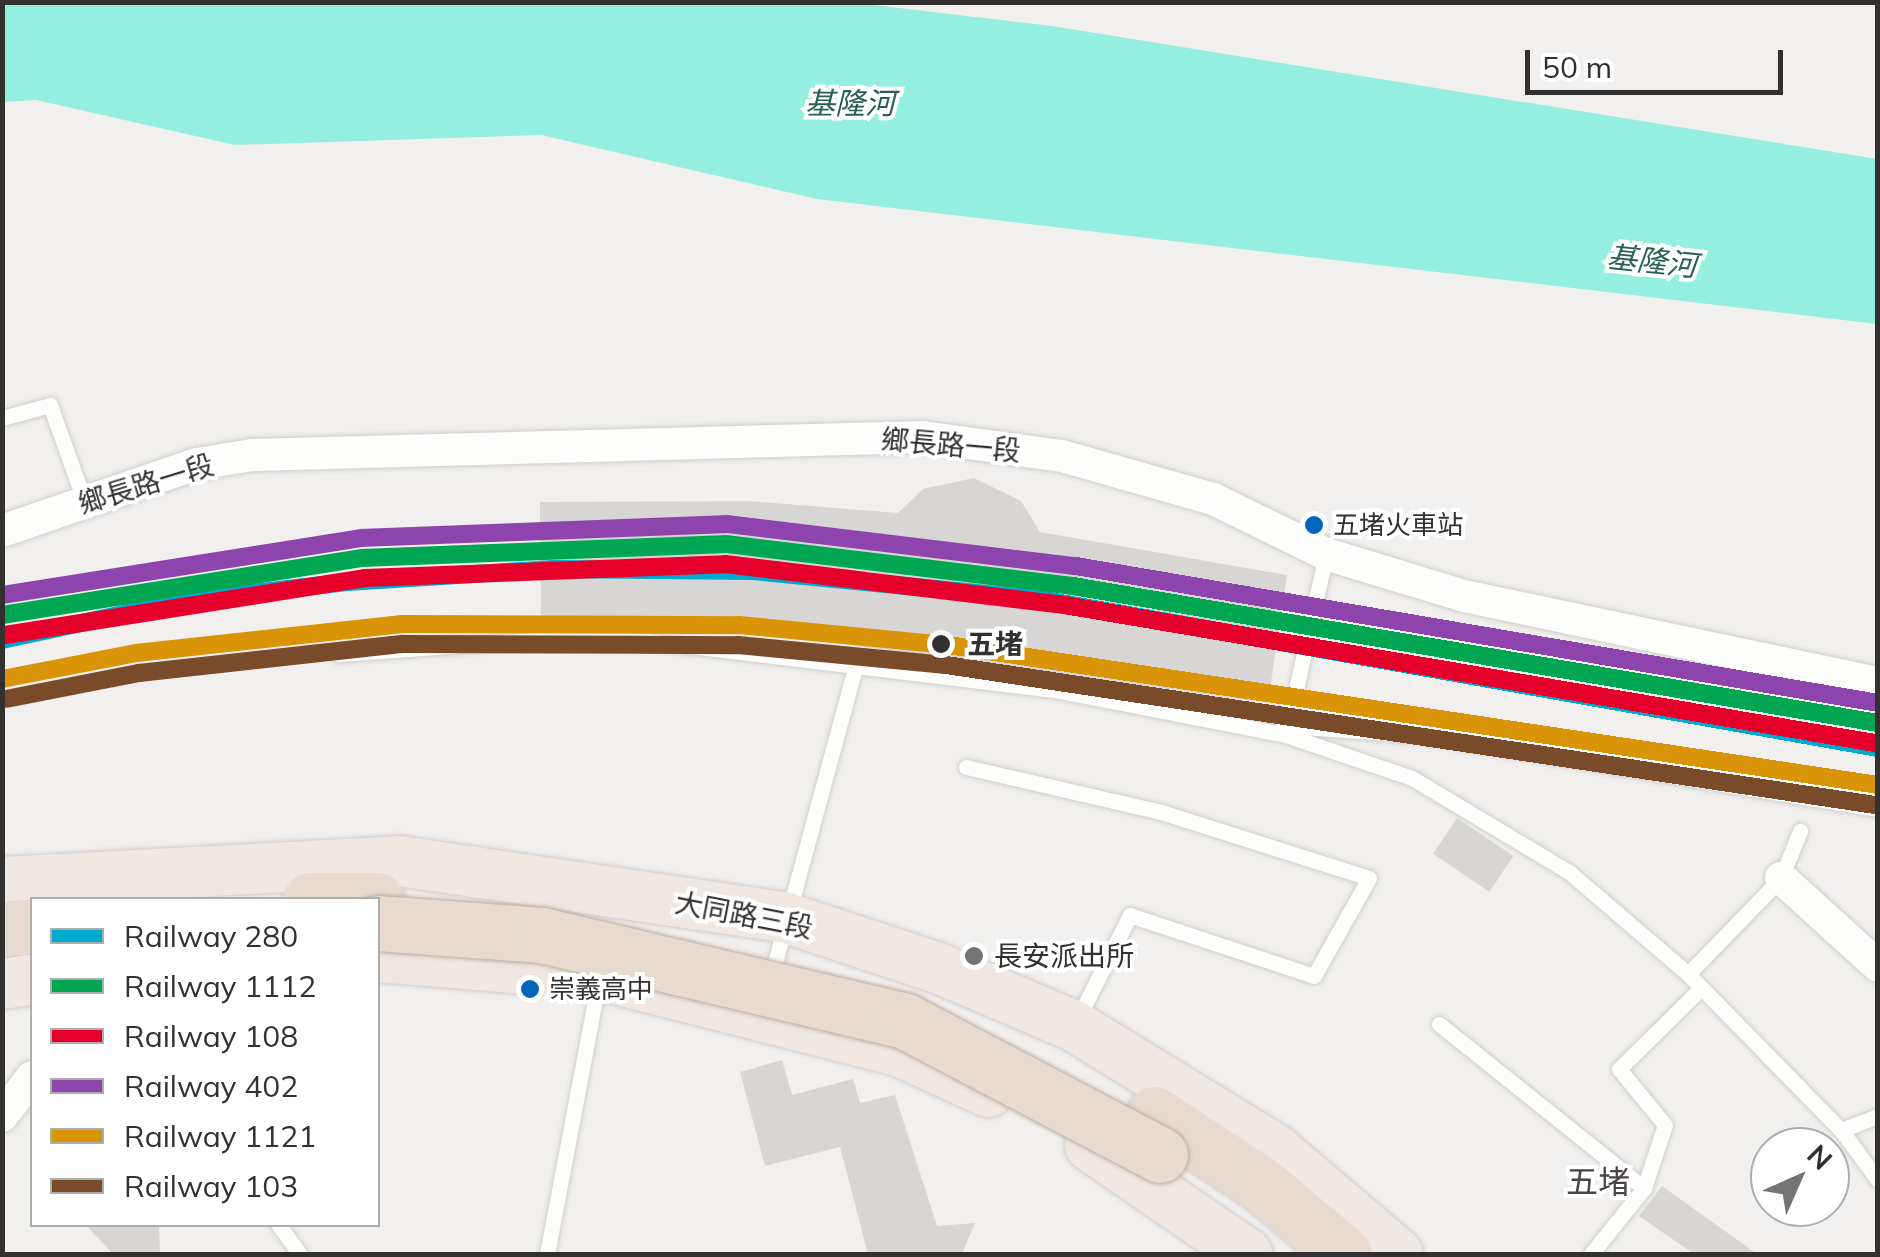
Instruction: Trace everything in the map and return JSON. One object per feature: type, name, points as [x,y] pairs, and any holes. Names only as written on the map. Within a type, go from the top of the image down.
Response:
[{"type":"highway","points":[[380,900],[643,932],[864,979],[1009,1038],[1157,1135],[1295,1254]]},
{"type":"highway","points":[[2,929],[30,911]]},
{"type":"highway","points":[[380,923],[542,935],[905,1021],[1262,1185],[1344,1254]]},
{"type":"highway","points":[[2,952],[30,949]]},
{"type":"main road","name":"大同路三段","points":[[81,897],[399,861],[784,917],[1074,1026],[1276,1150],[1398,1254]]},
{"type":"main road","name":"大同路三段","points":[[2,882],[37,897]]},
{"type":"main road","points":[[380,958],[600,975],[901,1052],[1006,1100],[1150,1180],[1247,1254]]},
{"type":"main road","points":[[2,984],[30,980]]},
{"type":"street","name":"鄉長路一段","points":[[2,531],[85,502],[252,455],[922,437],[1062,456],[1175,488],[1326,554],[1464,596],[1878,684]]},
{"type":"street","points":[[1288,726],[1428,728],[1878,802]]},
{"type":"street","points":[[1781,878],[1878,966]]},
{"type":"street","points":[[2,1116],[30,1080]]},
{"type":"lane","points":[[2,418],[50,405],[85,502]]},
{"type":"lane","points":[[1288,726],[1326,554]]},
{"type":"lane","points":[[338,654],[587,636],[854,671],[1055,690],[1288,726],[1468,805],[1568,872],[1688,974],[1838,1127]]},
{"type":"lane","points":[[762,1017],[784,917],[854,671]]},
{"type":"lane","points":[[966,767],[1161,812],[1369,878],[1314,976],[1130,916],[1074,1026]]},
{"type":"lane","points":[[1688,974],[1781,878],[1800,831]]},
{"type":"lane","points":[[547,1254],[600,975]]},
{"type":"lane","points":[[1591,1254],[1644,1188],[1665,1126],[1618,1069],[1702,988]]},
{"type":"lane","points":[[1439,1024],[1644,1188]]},
{"type":"lane","points":[[1849,1127],[1878,1116]]},
{"type":"lane","points":[[1850,1142],[1878,1180]]},
{"type":"lane","points":[[280,1227],[300,1254]]},
{"type":"water","name":"基隆河","points":[[849,2],[1052,26],[1877,159],[1877,324],[817,199],[541,135],[235,145],[36,100],[3,102],[3,3]]},
{"type":"building","points":[[974,478],[1021,501],[1040,532],[1287,575],[1268,703],[743,630],[541,627],[540,502],[748,501],[898,513],[923,489]]},
{"type":"building","points":[[1457,818],[1513,856],[1489,892],[1433,854]]},
{"type":"building","points":[[782,1060],[792,1095],[853,1079],[860,1103],[895,1095],[937,1226],[975,1223],[962,1254],[868,1254],[840,1147],[765,1166],[740,1072]]},
{"type":"building","points":[[1662,1186],[1757,1254],[1694,1254],[1639,1216]]},
{"type":"building","points":[[88,1227],[159,1227],[160,1254],[113,1254]]},
{"type":"rail line","name":"402","points":[[2,595],[362,538],[727,524],[1076,566],[1878,703]]},
{"type":"rail line","name":"1112","points":[[2,615],[363,558],[726,544],[1073,586],[1878,723]]},
{"type":"rail line","name":"108","points":[[5,635],[365,578],[725,564],[1070,606],[1875,743]]},
{"type":"rail line","name":"280","points":[[2,640],[184,601],[347,582],[552,569],[753,571],[1038,599],[1878,748]]},
{"type":"rail line","name":"1121","points":[[2,679],[136,653],[402,624],[739,625],[948,645],[1878,785]]},
{"type":"rail line","name":"103","points":[[6,699],[139,673],[403,644],[738,645],[946,665],[1875,805]]},
{"type":"place","name":"五堵火車站","points":[[1314,525]]},
{"type":"place","name":"五堵","points":[[941,644]]},
{"type":"place","name":"長安派出所","points":[[974,956]]},
{"type":"place","name":"崇義高中","points":[[530,989]]},
{"type":"district","name":"五堵","points":[[1598,1181]]}]
